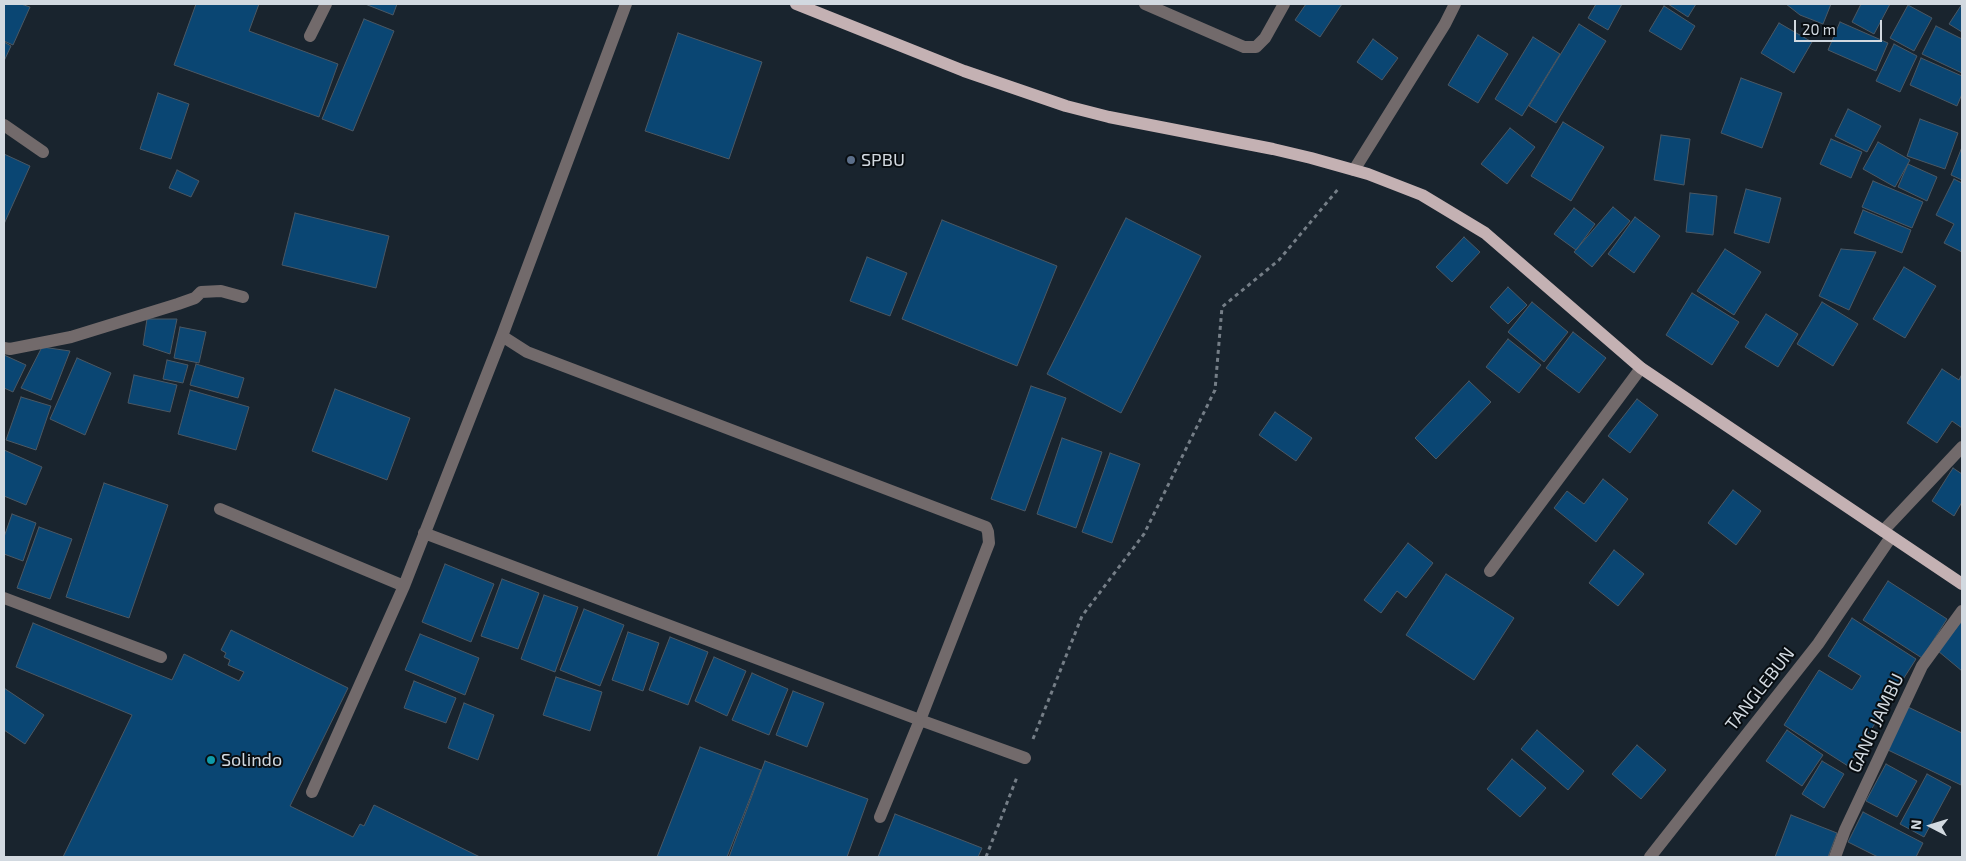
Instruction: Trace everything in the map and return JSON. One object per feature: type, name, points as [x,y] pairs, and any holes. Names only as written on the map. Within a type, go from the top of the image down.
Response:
[{"type":"main road","points":[[796,4],[964,71],[1066,106],[1109,117],[1273,149],[1368,174],[1422,195],[1485,233],[1641,368],[1962,584]]},
{"type":"street","points":[[310,36],[326,4]]},
{"type":"street","points":[[312,792],[404,586],[502,336],[626,4]]},
{"type":"street","points":[[1145,4],[1244,47],[1256,47],[1266,38],[1284,4]]},
{"type":"street","points":[[1354,170],[1445,24],[1455,4]]},
{"type":"street","points":[[4,125],[43,152]]},
{"type":"street","points":[[4,348],[10,349],[71,337],[178,304],[195,298],[201,292],[221,290],[243,297]]},
{"type":"street","points":[[502,336],[527,352],[986,527],[989,542],[880,817]]},
{"type":"street","points":[[1490,571],[1641,368]]},
{"type":"street","name":"TANGLEBUN","points":[[1650,857],[1818,644],[1887,534],[1962,447]]},
{"type":"street","points":[[220,509],[404,586]]},
{"type":"street","points":[[424,533],[1025,758]]},
{"type":"street","points":[[4,598],[161,657]]},
{"type":"street","name":"GANG JAMBU","points":[[1835,857],[1845,830],[1922,666],[1962,612]]},
{"type":"path","points":[[986,857],[1082,616],[1144,534],[1215,390],[1222,307],[1279,260],[1354,170]]},
{"type":"building","points":[[4,4],[21,4],[30,7],[13,45],[4,41]]},
{"type":"building","points":[[196,4],[259,4],[249,31],[338,64],[319,117],[174,65]]},
{"type":"building","points":[[365,4],[397,4],[393,15]]},
{"type":"building","points":[[1306,4],[1342,4],[1320,37],[1295,20]]},
{"type":"building","points":[[1596,4],[1622,4],[1608,30],[1588,18]]},
{"type":"building","points":[[1668,4],[1696,4],[1688,17]]},
{"type":"building","points":[[1786,4],[1831,4],[1823,24],[1800,15]]},
{"type":"building","points":[[1861,4],[1890,4],[1874,34],[1852,22]]},
{"type":"building","points":[[1962,4],[1962,32],[1949,24]]},
{"type":"building","points":[[1908,5],[1932,18],[1914,51],[1890,38]]},
{"type":"building","points":[[1664,6],[1695,26],[1681,50],[1649,31]]},
{"type":"building","points":[[364,19],[394,31],[353,131],[322,119]]},
{"type":"building","points":[[1840,22],[1888,43],[1876,71],[1828,50]]},
{"type":"building","points":[[1779,23],[1812,42],[1794,73],[1761,53]]},
{"type":"building","points":[[1579,24],[1606,41],[1556,123],[1529,106]]},
{"type":"building","points":[[1936,26],[1962,39],[1962,73],[1922,54]]},
{"type":"building","points":[[678,33],[762,62],[729,159],[645,131]]},
{"type":"building","points":[[1478,35],[1508,54],[1478,103],[1448,85]]},
{"type":"building","points":[[1533,37],[1560,54],[1522,116],[1495,99]]},
{"type":"building","points":[[1373,39],[1398,58],[1382,80],[1357,62]]},
{"type":"building","points":[[4,42],[11,46],[4,61]]},
{"type":"building","points":[[1894,44],[1917,56],[1900,92],[1876,81]]},
{"type":"building","points":[[1921,58],[1962,76],[1962,94],[1957,106],[1910,85]]},
{"type":"building","points":[[1741,78],[1782,93],[1762,148],[1721,133]]},
{"type":"building","points":[[158,93],[189,104],[171,159],[140,149]]},
{"type":"building","points":[[1848,109],[1881,126],[1867,152],[1835,136]]},
{"type":"building","points":[[1920,119],[1958,133],[1945,169],[1907,156]]},
{"type":"building","points":[[1563,122],[1604,147],[1571,201],[1531,176]]},
{"type":"building","points":[[1510,128],[1535,147],[1507,184],[1481,164]]},
{"type":"building","points":[[1661,135],[1690,139],[1684,185],[1654,180]]},
{"type":"building","points":[[1831,139],[1862,152],[1851,178],[1820,164]]},
{"type":"building","points":[[1878,142],[1910,160],[1895,187],[1863,169]]},
{"type":"building","points":[[1962,147],[1962,180],[1951,175]]},
{"type":"building","points":[[4,154],[30,166],[4,224]]},
{"type":"building","points":[[1908,164],[1937,177],[1927,201],[1898,187]]},
{"type":"building","points":[[177,170],[199,181],[191,197],[169,188]]},
{"type":"building","points":[[1954,179],[1962,183],[1962,252],[1944,243],[1954,224],[1936,215]]},
{"type":"building","points":[[1873,181],[1923,202],[1912,228],[1862,207]]},
{"type":"building","points":[[1746,189],[1781,198],[1769,243],[1734,233]]},
{"type":"building","points":[[1690,193],[1717,196],[1713,235],[1686,232]]},
{"type":"building","points":[[1613,207],[1630,221],[1592,267],[1574,252]]},
{"type":"building","points":[[1574,208],[1595,224],[1576,250],[1554,234]]},
{"type":"building","points":[[1863,210],[1911,230],[1902,253],[1854,233]]},
{"type":"building","points":[[295,213],[389,236],[376,288],[282,265]]},
{"type":"building","points":[[1635,217],[1660,236],[1634,273],[1608,254]]},
{"type":"building","points":[[1126,218],[1201,256],[1121,413],[1047,374]]},
{"type":"building","points":[[942,220],[1057,266],[1017,366],[902,319]]},
{"type":"building","points":[[1464,237],[1480,252],[1452,282],[1436,267]]},
{"type":"building","points":[[1725,249],[1761,272],[1734,315],[1697,291]]},
{"type":"building","points":[[1841,249],[1876,252],[1849,310],[1819,296]]},
{"type":"building","points":[[867,257],[907,273],[890,316],[850,301]]},
{"type":"building","points":[[1904,267],[1936,286],[1905,338],[1873,319]]},
{"type":"building","points":[[1508,287],[1527,305],[1508,324],[1490,307]]},
{"type":"building","points":[[1692,293],[1739,322],[1712,365],[1666,335]]},
{"type":"building","points":[[1532,302],[1568,332],[1544,362],[1508,332]]},
{"type":"building","points":[[1822,302],[1858,324],[1833,366],[1797,344]]},
{"type":"building","points":[[1766,314],[1798,334],[1778,367],[1745,347]]},
{"type":"building","points":[[147,319],[177,319],[170,354],[143,345]]},
{"type":"building","points":[[180,327],[206,332],[199,363],[174,358]]},
{"type":"building","points":[[1573,332],[1606,358],[1579,393],[1546,368]]},
{"type":"building","points":[[1508,339],[1541,365],[1519,393],[1486,367]]},
{"type":"building","points":[[42,347],[70,351],[51,400],[21,388]]},
{"type":"building","points":[[4,355],[26,365],[13,392],[4,388]]},
{"type":"building","points":[[77,358],[111,373],[85,435],[50,419]]},
{"type":"building","points":[[167,360],[188,365],[183,383],[163,379]]},
{"type":"building","points":[[196,364],[244,378],[238,398],[190,385]]},
{"type":"building","points":[[1942,369],[1959,380],[1962,374],[1962,428],[1952,421],[1937,443],[1907,423]]},
{"type":"building","points":[[134,375],[177,385],[170,412],[128,403]]},
{"type":"building","points":[[1469,381],[1491,402],[1436,459],[1415,438]]},
{"type":"building","points":[[1031,386],[1066,398],[1025,511],[991,499]]},
{"type":"building","points":[[335,389],[410,418],[387,480],[312,451]]},
{"type":"building","points":[[190,390],[249,407],[236,450],[178,434]]},
{"type":"building","points":[[21,397],[51,406],[36,450],[6,440]]},
{"type":"building","points":[[1637,399],[1658,415],[1630,453],[1608,436]]},
{"type":"building","points":[[1275,412],[1312,438],[1296,461],[1259,435]]},
{"type":"building","points":[[1062,438],[1102,452],[1076,528],[1037,514]]},
{"type":"building","points":[[4,450],[42,467],[26,505],[4,496]]},
{"type":"building","points":[[1110,453],[1140,464],[1112,543],[1082,532]]},
{"type":"building","points":[[1953,468],[1962,474],[1962,502],[1954,516],[1932,501]]},
{"type":"building","points":[[1603,479],[1628,499],[1596,542],[1554,508],[1567,491],[1584,504]]},
{"type":"building","points":[[104,483],[168,505],[129,618],[66,597]]},
{"type":"building","points":[[1733,490],[1761,511],[1736,545],[1708,523]]},
{"type":"building","points":[[12,514],[36,523],[23,561],[4,554],[4,537]]},
{"type":"building","points":[[39,527],[72,539],[50,599],[17,588]]},
{"type":"building","points":[[1408,543],[1433,563],[1406,598],[1397,591],[1381,613],[1364,600]]},
{"type":"building","points":[[1614,550],[1644,574],[1618,606],[1589,583]]},
{"type":"building","points":[[445,564],[494,584],[471,642],[422,622]]},
{"type":"building","points":[[1446,574],[1514,618],[1474,680],[1406,635]]},
{"type":"building","points":[[502,579],[539,593],[518,649],[481,636]]},
{"type":"building","points":[[1888,581],[1947,619],[1922,658],[1863,620]]},
{"type":"building","points":[[544,595],[578,607],[555,672],[521,659]]},
{"type":"building","points":[[584,609],[624,625],[600,686],[560,670]]},
{"type":"building","points":[[1852,618],[1916,659],[1848,766],[1784,725],[1819,670],[1852,690],[1861,676],[1828,656]]},
{"type":"building","points":[[1962,621],[1962,671],[1938,651]]},
{"type":"building","name":"Solindo","points":[[33,623],[172,680],[184,654],[239,681],[244,672],[228,665],[230,660],[224,657],[226,653],[221,650],[231,630],[348,688],[290,806],[353,837],[360,824],[364,826],[374,805],[480,857],[63,857],[132,715],[16,667]]},
{"type":"building","points":[[628,632],[659,643],[643,691],[612,680]]},
{"type":"building","points":[[420,634],[479,658],[465,695],[405,670]]},
{"type":"building","points":[[670,637],[708,652],[688,705],[649,690]]},
{"type":"building","points":[[714,657],[746,671],[727,716],[695,701]]},
{"type":"building","points":[[752,673],[788,689],[769,735],[732,720]]},
{"type":"building","points":[[556,677],[602,692],[590,731],[543,715]]},
{"type":"building","points":[[414,681],[456,698],[446,723],[404,708]]},
{"type":"building","points":[[4,688],[44,715],[25,744],[4,730]]},
{"type":"building","points":[[793,691],[824,703],[807,747],[776,735]]},
{"type":"building","points":[[464,703],[494,715],[478,760],[448,748]]},
{"type":"building","points":[[1908,707],[1962,733],[1961,785],[1888,750]]},
{"type":"building","points":[[1537,730],[1584,771],[1568,790],[1521,749]]},
{"type":"building","points":[[1787,730],[1823,755],[1802,786],[1766,761]]},
{"type":"building","points":[[1637,745],[1666,770],[1641,799],[1612,774]]},
{"type":"building","points":[[700,747],[761,770],[727,857],[657,857]]},
{"type":"building","points":[[1512,759],[1546,788],[1520,817],[1487,789]]},
{"type":"building","points":[[765,761],[868,799],[847,857],[729,857]]},
{"type":"building","points":[[1822,761],[1844,774],[1824,808],[1802,794]]},
{"type":"building","points":[[1886,764],[1917,781],[1897,817],[1866,801]]},
{"type":"building","points":[[1927,774],[1951,787],[1924,837],[1900,824]]},
{"type":"building","points":[[1863,812],[1923,843],[1916,857],[1878,857],[1848,842]]},
{"type":"building","points":[[895,814],[982,848],[978,857],[878,857]]},
{"type":"building","points":[[1791,815],[1837,833],[1828,857],[1775,857]]},
{"type":"place","name":"SPBU","points":[[851,160]]},
{"type":"place","name":"Solindo","points":[[211,760]]}]
